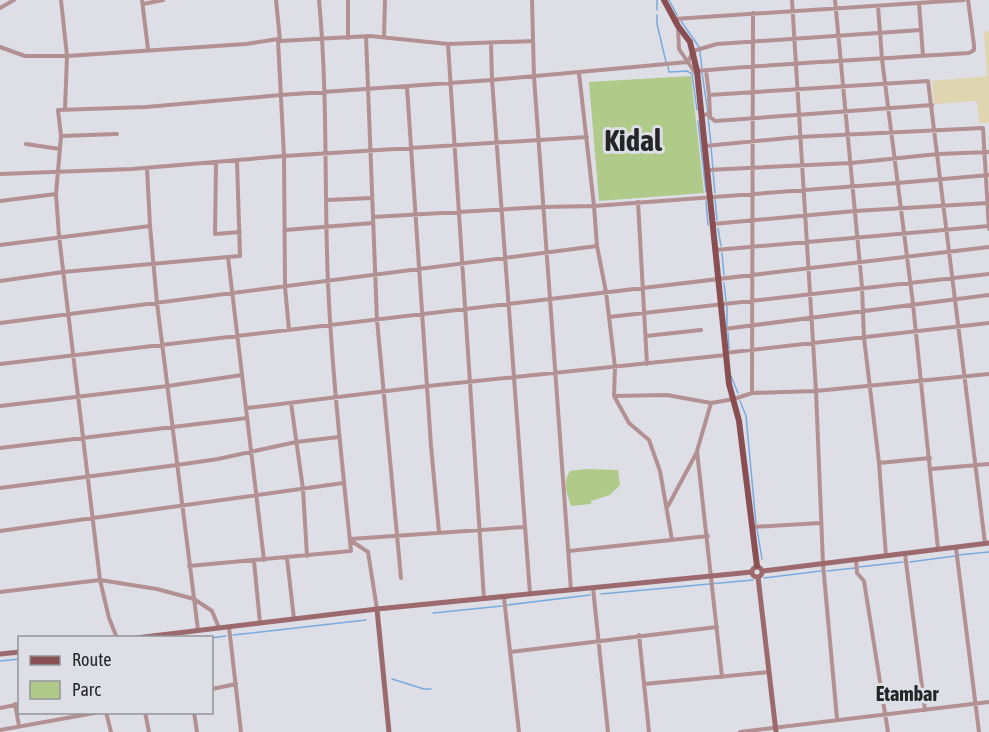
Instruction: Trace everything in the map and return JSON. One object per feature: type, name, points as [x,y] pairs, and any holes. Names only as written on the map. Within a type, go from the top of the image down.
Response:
[{"type":"main road","points":[[664,0],[690,42],[697,74],[729,384],[740,422],[757,570]]},
{"type":"street","points":[[0,8],[14,0]]},
{"type":"street","points":[[61,0],[67,56],[65,110]]},
{"type":"street","points":[[148,49],[143,2],[163,0]]},
{"type":"street","points":[[276,0],[284,156],[285,286],[289,330]]},
{"type":"street","points":[[189,566],[351,551],[335,398],[328,281],[326,93],[319,0]]},
{"type":"street","points":[[348,0],[348,38]]},
{"type":"street","points":[[384,38],[385,0]]},
{"type":"street","points":[[532,0],[534,77],[571,590]]},
{"type":"street","points":[[792,0],[794,62],[816,391],[820,523],[837,719]]},
{"type":"street","points":[[835,0],[849,135],[864,312],[864,338],[879,463],[886,556]]},
{"type":"street","points":[[674,19],[966,0],[974,50],[969,53],[841,62],[794,62],[706,70],[697,74],[679,50],[678,26]]},
{"type":"street","points":[[919,3],[923,56]]},
{"type":"street","points":[[878,6],[882,59],[932,469],[938,550]]},
{"type":"street","points":[[752,393],[753,13]]},
{"type":"street","points":[[688,62],[693,51],[717,44],[921,30]]},
{"type":"street","points":[[0,47],[25,56],[67,56],[279,40],[366,36],[448,44],[491,44],[533,40]]},
{"type":"street","points":[[366,36],[377,320],[401,578]]},
{"type":"street","points":[[448,44],[484,599]]},
{"type":"street","points":[[491,44],[496,144],[530,595]]},
{"type":"street","points":[[116,636],[109,618],[100,580],[59,236],[56,194],[61,136],[58,110],[152,106],[451,84],[688,62]]},
{"type":"street","points":[[706,70],[710,117],[715,121],[932,105]]},
{"type":"street","points":[[579,73],[597,246],[606,292],[615,368],[614,396],[629,423],[649,440],[660,471],[668,506],[672,540]]},
{"type":"street","points":[[169,636],[185,635],[198,630],[377,609],[504,598],[823,564],[987,543],[974,465],[936,130],[928,81],[709,95]]},
{"type":"street","points":[[407,87],[439,532]]},
{"type":"street","points":[[702,115],[710,114]]},
{"type":"street","points":[[705,146],[799,137],[983,128],[986,152],[989,227],[716,250]]},
{"type":"street","points":[[61,136],[117,134]]},
{"type":"street","points":[[0,174],[147,168],[284,156],[587,137]]},
{"type":"street","points":[[26,144],[60,149]]},
{"type":"street","points":[[707,170],[851,163],[938,154],[986,152]]},
{"type":"street","points":[[0,281],[63,272],[240,256],[237,161]]},
{"type":"street","points":[[216,163],[215,234],[240,232]]},
{"type":"street","points":[[147,168],[157,303],[198,630]]},
{"type":"street","points":[[372,217],[594,206],[987,175]]},
{"type":"street","points":[[0,201],[56,194]]},
{"type":"street","points":[[327,200],[372,198]]},
{"type":"street","points":[[638,202],[647,364]]},
{"type":"street","points":[[713,224],[855,211],[988,203]]},
{"type":"street","points":[[285,230],[373,223]]},
{"type":"street","points":[[0,244],[150,226]]},
{"type":"street","points":[[0,323],[597,246]]},
{"type":"street","points":[[0,364],[989,247]]},
{"type":"street","points":[[228,257],[264,560]]},
{"type":"street","points":[[609,316],[989,274]]},
{"type":"street","points":[[724,329],[989,296]]},
{"type":"street","points":[[247,408],[428,386],[615,368],[989,322]]},
{"type":"street","points":[[646,336],[701,330]]},
{"type":"street","points":[[614,396],[667,395],[711,403],[752,393],[871,387],[989,374]]},
{"type":"street","points":[[0,406],[242,375]]},
{"type":"street","points":[[291,403],[303,489],[307,556]]},
{"type":"street","points":[[668,506],[697,452],[711,403]]},
{"type":"street","points":[[0,448],[247,417]]},
{"type":"street","points":[[0,488],[177,465],[296,442],[339,437]]},
{"type":"street","points":[[697,452],[722,677]]},
{"type":"street","points":[[879,463],[930,458]]},
{"type":"street","points":[[932,469],[989,464]]},
{"type":"street","points":[[0,531],[344,483]]},
{"type":"street","points":[[751,528],[820,523]]},
{"type":"street","points":[[350,539],[524,527]]},
{"type":"street","points":[[569,551],[708,536]]},
{"type":"street","points":[[350,539],[368,552],[377,609],[389,732]]},
{"type":"street","points":[[956,548],[979,732]]},
{"type":"street","points":[[905,554],[926,710]]},
{"type":"street","points":[[287,558],[294,619]]},
{"type":"street","points":[[856,560],[857,573],[864,581],[888,732]]},
{"type":"street","points":[[254,561],[260,623]]},
{"type":"street","points":[[757,570],[776,730]]},
{"type":"street","points":[[0,592],[100,580],[194,598],[212,612],[219,628]]},
{"type":"street","points":[[593,588],[608,732]]},
{"type":"street","points":[[504,598],[519,732]]},
{"type":"street","points":[[229,627],[241,732]]},
{"type":"street","points":[[510,652],[717,627]]},
{"type":"street","points":[[639,635],[649,732]]},
{"type":"street","points":[[0,654],[18,652]]},
{"type":"street","points":[[644,684],[769,672]]},
{"type":"street","points":[[213,689],[236,684]]},
{"type":"street","points":[[740,732],[776,730],[837,719],[989,702]]},
{"type":"street","points":[[0,708],[17,704],[19,726]]},
{"type":"street","points":[[0,730],[88,714]]},
{"type":"street","points":[[106,714],[111,732]]},
{"type":"street","points":[[145,714],[149,732]]},
{"type":"street","points":[[194,714],[197,732]]},
{"type":"green space","points":[[691,76],[704,193],[599,201],[589,82]]},
{"type":"green space","points":[[618,470],[620,485],[610,495],[591,501],[591,504],[571,506],[566,488],[568,475],[570,471]]},
{"type":"sand","points":[[989,31],[989,123],[979,123],[977,101],[934,104],[932,81],[987,76],[984,32]]},
{"type":"waterway","points":[[657,0],[657,10]]},
{"type":"waterway","points":[[669,0],[677,15]]},
{"type":"waterway","points":[[657,15],[666,62]]},
{"type":"waterway","points":[[681,21],[699,47]]},
{"type":"waterway","points":[[700,51],[702,69]]},
{"type":"waterway","points":[[668,67],[669,72],[687,71],[692,74],[697,110]]},
{"type":"waterway","points":[[702,73],[708,113]]},
{"type":"waterway","points":[[708,117],[711,144]]},
{"type":"waterway","points":[[698,121],[706,192]]},
{"type":"waterway","points":[[711,147],[713,169]]},
{"type":"waterway","points":[[713,172],[715,193]]},
{"type":"waterway","points":[[715,199],[717,220]]},
{"type":"waterway","points":[[706,201],[708,225]]},
{"type":"waterway","points":[[718,228],[721,246]]},
{"type":"waterway","points":[[722,253],[724,275]]},
{"type":"waterway","points":[[724,283],[726,301]]},
{"type":"waterway","points":[[727,306],[727,326]]},
{"type":"waterway","points":[[728,332],[729,349]]},
{"type":"waterway","points":[[731,376],[738,393]]},
{"type":"waterway","points":[[740,401],[746,416],[756,524]]},
{"type":"waterway","points":[[757,529],[762,559]]},
{"type":"waterway","points":[[958,555],[989,552]]},
{"type":"waterway","points":[[910,562],[955,556]]},
{"type":"waterway","points":[[859,567],[903,562]]},
{"type":"waterway","points":[[827,571],[855,568]]},
{"type":"waterway","points":[[764,578],[821,571]]},
{"type":"waterway","points":[[601,594],[753,580]]},
{"type":"waterway","points":[[507,605],[590,595]]},
{"type":"waterway","points":[[433,613],[502,606]]},
{"type":"waterway","points":[[233,635],[366,620]]},
{"type":"waterway","points":[[213,638],[226,636]]},
{"type":"waterway","points":[[0,661],[18,659]]},
{"type":"waterway","points":[[392,679],[431,689]]},
{"type":"district","name":"Kidal","points":[[633,140]]},
{"type":"district","name":"Etambar","points":[[907,693]]}]
